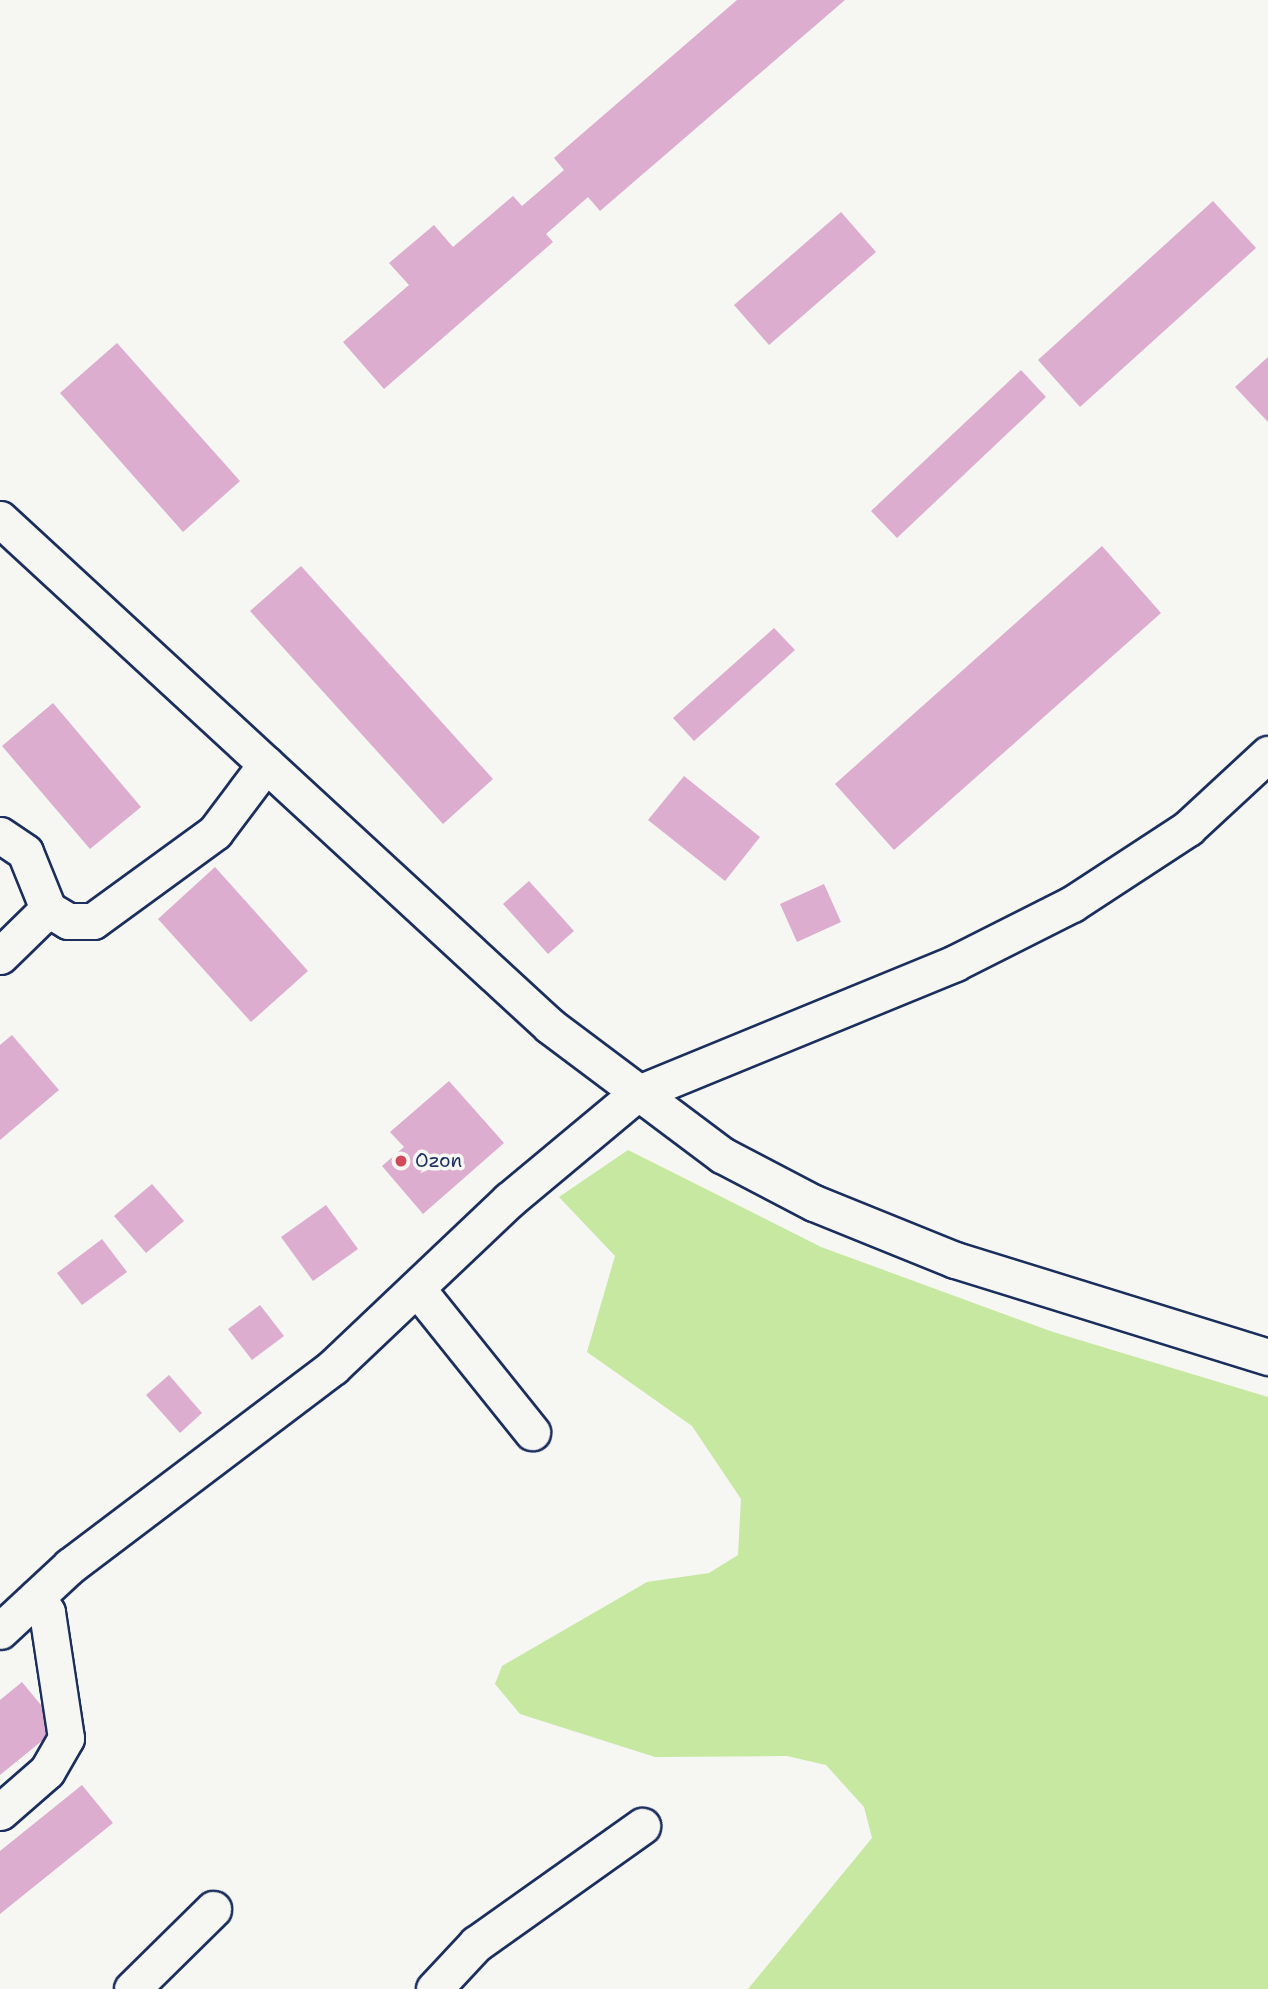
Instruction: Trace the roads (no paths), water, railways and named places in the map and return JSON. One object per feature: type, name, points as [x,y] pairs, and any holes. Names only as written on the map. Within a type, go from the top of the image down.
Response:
[{"type":"street","points":[[0,519],[550,1026],[636,1094],[722,1155],[814,1203],[955,1260],[1268,1357]]},
{"type":"street","points":[[0,1631],[37,1597],[333,1367],[419,1291],[509,1200],[636,1094],[956,963],[1072,904],[1188,828],[1268,754]]},
{"type":"street","points":[[0,835],[25,852],[48,909],[68,921],[93,921],[122,906],[215,831],[265,764]]},
{"type":"street","points":[[0,956],[48,909]]},
{"type":"street","points":[[419,1291],[532,1432]]},
{"type":"street","points":[[0,1812],[47,1771],[66,1738],[47,1612],[37,1597]]},
{"type":"street","points":[[434,1989],[476,1944],[642,1826]]},
{"type":"street","points":[[132,1989],[214,1909]]},
{"type":"place","name":"Ozon","points":[[401,1161]]}]
